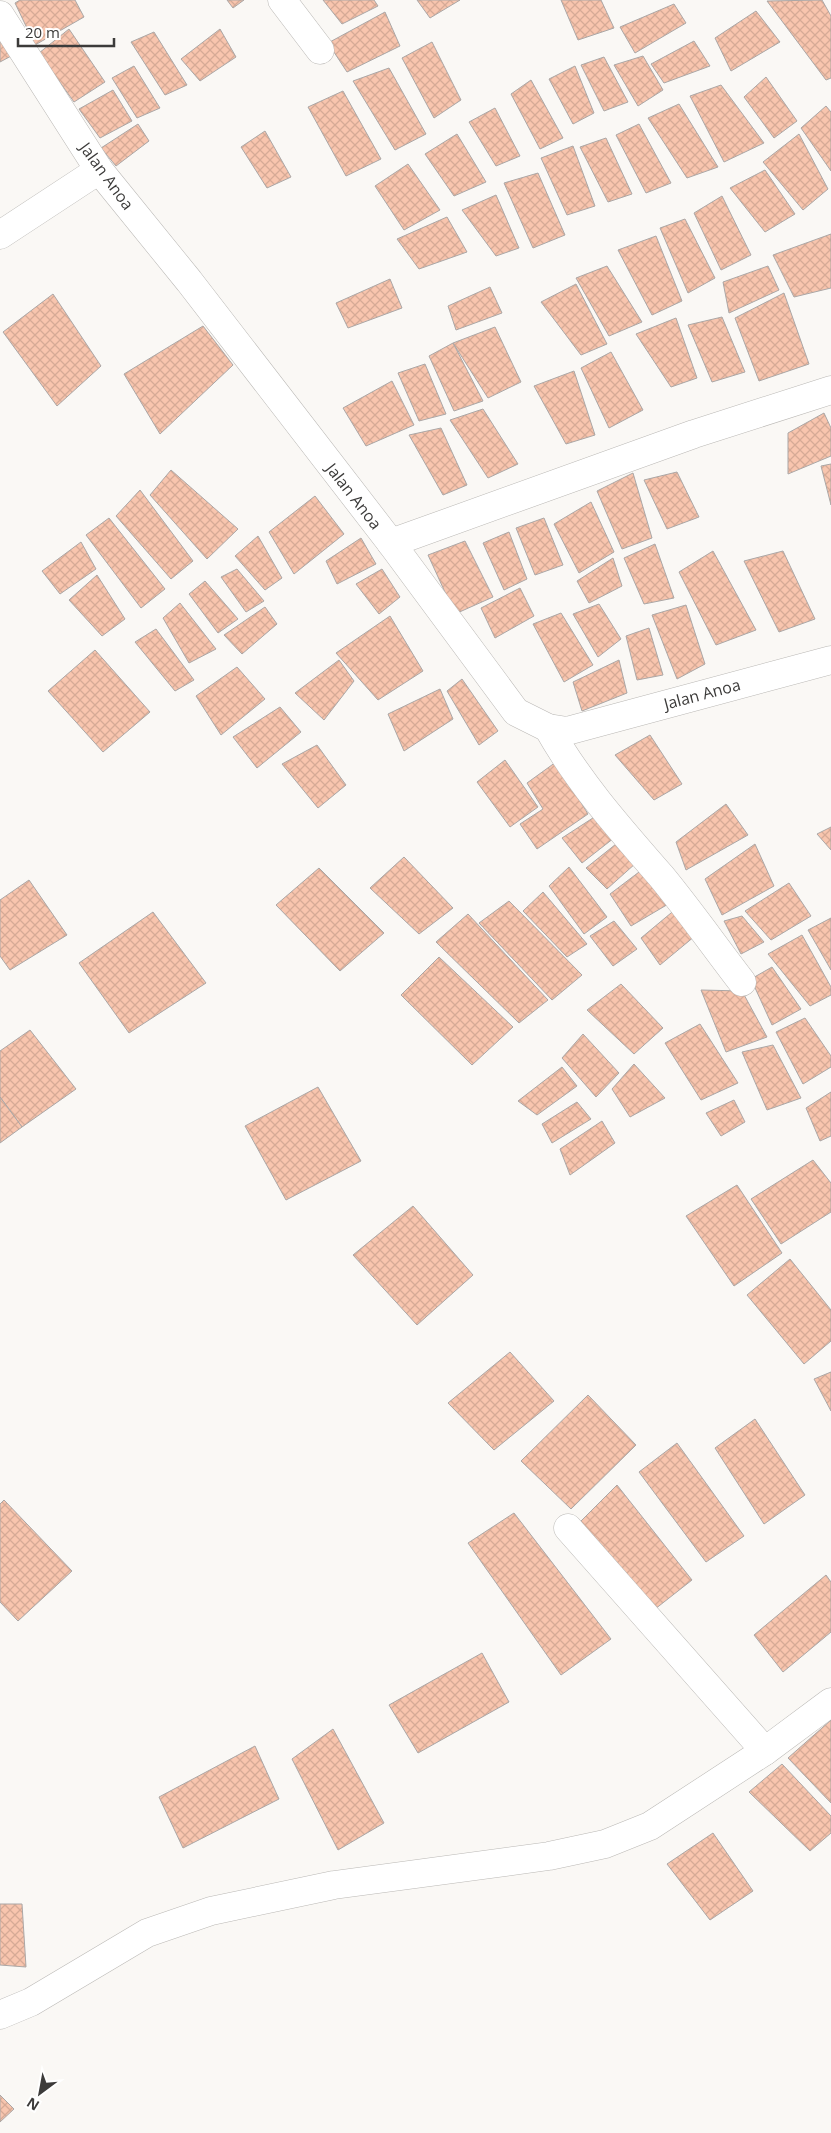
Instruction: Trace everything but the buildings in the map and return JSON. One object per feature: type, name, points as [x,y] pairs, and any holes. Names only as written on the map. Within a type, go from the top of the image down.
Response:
[{"type":"street","points":[[282,0],[320,50]]},
{"type":"street","name":"Jalan Anoa","points":[[0,15],[99,170],[189,281],[391,543],[516,712],[548,728],[568,730],[831,660]]},
{"type":"street","points":[[0,235],[99,170]]},
{"type":"street","points":[[391,543],[694,434],[831,390]]},
{"type":"street","points":[[548,728],[565,759],[591,794],[662,878],[742,982]]},
{"type":"street","points":[[568,1528],[765,1751]]},
{"type":"street","points":[[0,2015],[31,2002],[147,1933],[210,1911],[334,1886],[549,1856],[605,1844],[650,1826],[765,1751],[831,1702]]}]
